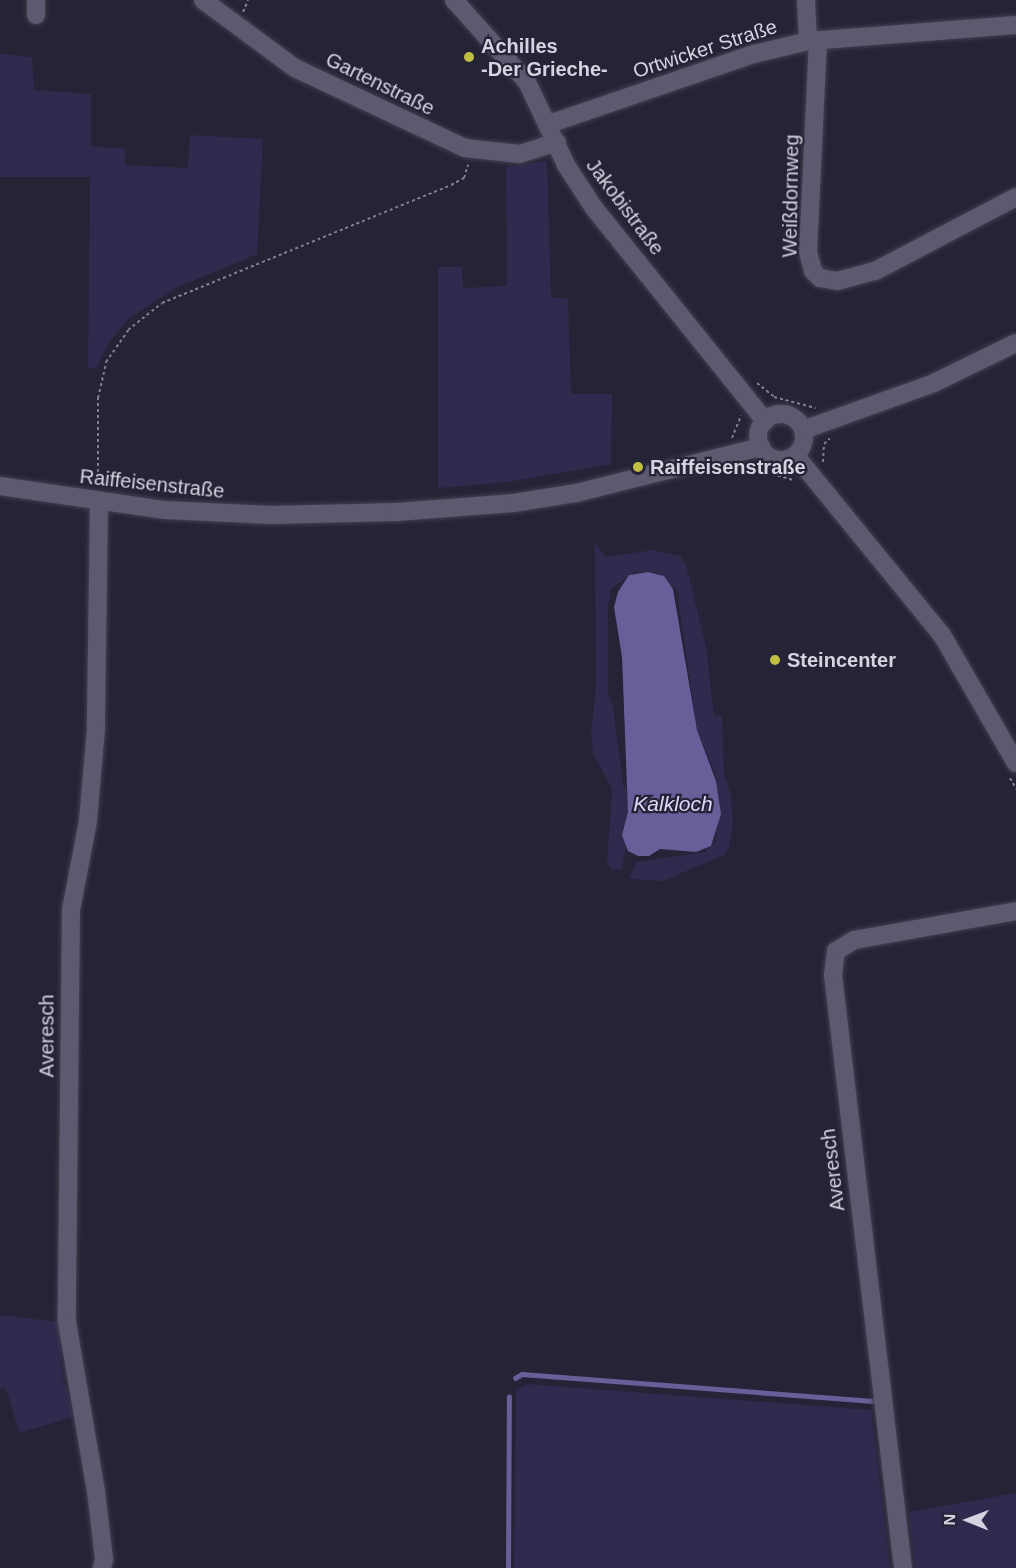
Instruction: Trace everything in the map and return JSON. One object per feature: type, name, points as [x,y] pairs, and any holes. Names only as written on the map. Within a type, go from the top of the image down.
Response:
[{"type":"street","name":"Gartenstraße","points":[[202,0],[295,68],[472,150],[520,154],[557,142]]},
{"type":"street","name":"Jakobistraße","points":[[454,0],[527,82],[594,208],[765,421]]},
{"type":"street","name":"Ortwicker Straße","points":[[806,0],[813,40]]},
{"type":"street","name":"Ortwicker Straße","points":[[549,124],[754,54],[813,40],[1016,26]]},
{"type":"street","name":"Weißdornweg","points":[[813,40],[808,252],[813,271],[820,278],[837,281],[875,271],[1016,197]]},
{"type":"street","points":[[803,430],[933,383],[1016,343]]},
{"type":"street","points":[[785,414],[799,422],[803,430],[804,443],[795,455],[776,459],[761,447],[759,433],[765,421],[785,414]]},
{"type":"street","name":"Raiffeisenstraße","points":[[0,486],[165,510],[271,515],[445,509],[576,493],[735,445],[761,447]]},
{"type":"street","points":[[795,455],[942,636],[1011,768]]},
{"type":"street","name":"Averesch","points":[[99,502],[96,729],[87,821],[71,910],[67,1322],[96,1491],[104,1559],[102,1568]]},
{"type":"street","name":"Averesch","points":[[903,1568],[833,975],[836,951],[854,940],[1016,911]]},
{"type":"path","points":[[99,502],[98,398],[106,362],[128,330],[162,303],[451,185],[464,178],[472,150]]},
{"type":"path","points":[[752,379],[774,397],[821,407],[831,437],[824,444],[823,465],[800,484],[745,466],[735,445],[742,412],[752,405]]},
{"type":"path","points":[[722,441],[735,445]]},
{"type":"path","points":[[1011,768],[1016,789]]},
{"type":"shaded area","points":[[0,54],[32,57],[34,90],[91,94],[91,146],[125,149],[125,165],[188,168],[190,135],[263,139],[257,254],[176,288],[128,319],[107,345],[96,369],[88,368],[90,177],[0,177]]},
{"type":"shaded area","points":[[547,161],[551,297],[568,299],[571,394],[612,394],[611,464],[508,482],[438,488],[438,267],[462,267],[463,288],[507,286],[506,167]]},
{"type":"shaded area","points":[[595,543],[606,557],[653,550],[680,556],[686,565],[706,646],[714,715],[722,716],[724,773],[731,795],[733,826],[729,847],[724,855],[663,881],[629,879],[636,862],[705,852],[716,839],[720,803],[715,774],[697,730],[677,590],[656,572],[635,572],[611,589],[608,607],[608,693],[613,706],[623,783],[633,801],[622,870],[612,869],[607,863],[612,789],[593,753],[591,734],[596,687]]},
{"type":"shaded area","points":[[0,1315],[59,1322],[62,1374],[73,1417],[19,1433],[6,1388],[0,1389]]},
{"type":"shaded area","points":[[527,1384],[871,1410],[890,1568],[514,1568],[516,1391]]},
{"type":"shaded area","points":[[1016,1493],[1016,1568],[915,1568],[909,1512]]},
{"type":"water","name":"Kalkloch","points":[[648,572],[664,576],[673,589],[697,730],[716,781],[721,814],[711,846],[696,852],[660,849],[649,856],[638,856],[628,851],[622,835],[628,812],[622,657],[614,607],[618,592],[629,575]]},
{"type":"waterway","points":[[515,1378],[522,1374],[873,1401]]},
{"type":"waterway","points":[[508,1568],[509,1397]]},
{"type":"place","name":"Achilles -Der Grieche-","points":[[469,57]]},
{"type":"place","name":"Raiffeisenstraße","points":[[638,467]]},
{"type":"place","name":"Steincenter","points":[[775,660]]}]
